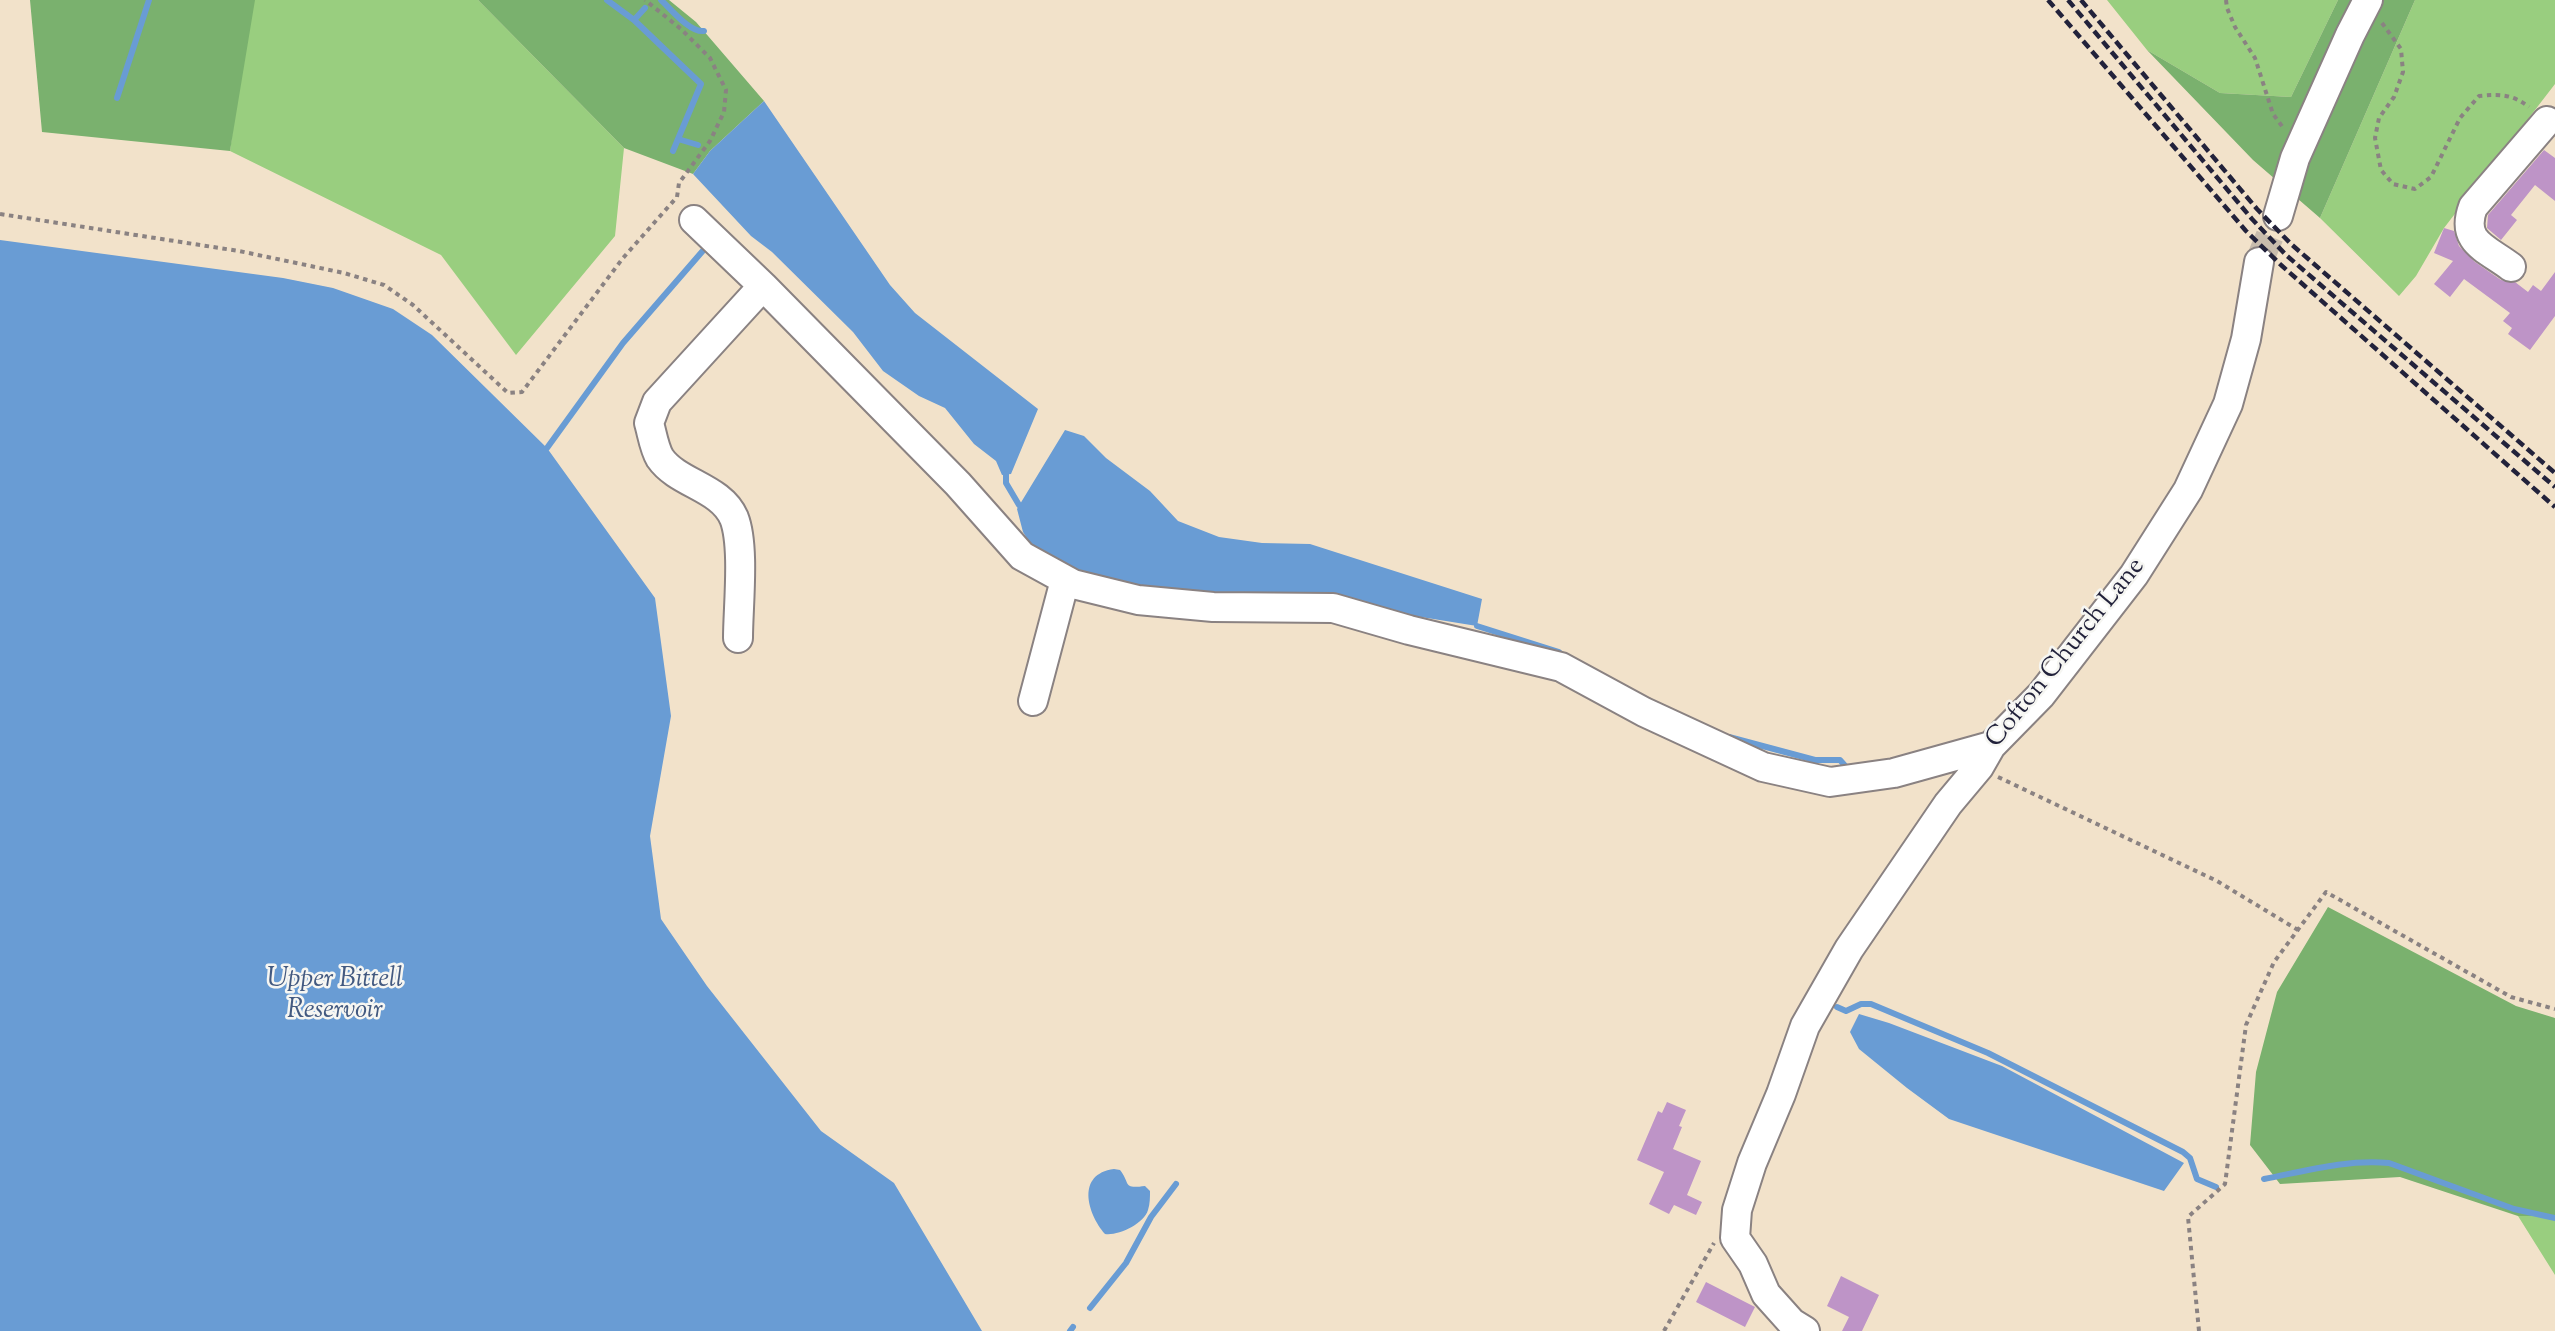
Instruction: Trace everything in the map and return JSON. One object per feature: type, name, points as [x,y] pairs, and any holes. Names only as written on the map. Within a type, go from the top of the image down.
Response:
[{"type":"street","points":[[2278,216],[2295,158],[2350,35],[2368,1]]},
{"type":"street","points":[[2511,267],[2468,232],[2469,218],[2473,207],[2552,120]]},
{"type":"street","points":[[694,220],[763,286],[958,484],[1022,556],[1072,584],[1138,600],[1213,607],[1333,609],[1561,667],[1644,712],[1763,767],[1830,782],[1985,757]]},
{"type":"street","name":"Cofton Church Lane","points":[[1736,1238],[1737,1210],[1752,1163],[1781,1094],[1805,1026],[1849,949],[1948,804],[1985,757],[2041,695],[2134,575],[2188,490],[2229,404],[2246,339],[2259,262]]},
{"type":"street","points":[[738,638],[739,540],[733,517],[702,487],[673,472],[659,456],[649,423],[657,402],[763,286]]},
{"type":"street","points":[[1033,701],[1065,580]]},
{"type":"street","points":[[1736,1238],[1753,1264],[1766,1294],[1792,1323],[1805,1331]]},
{"type":"path","points":[[0,214],[239,251],[344,273],[384,285],[413,305],[508,393],[522,392],[623,258],[677,197],[679,183],[710,141],[724,111],[726,90],[710,58],[681,29],[645,0]]},
{"type":"path","points":[[2226,0],[2235,27],[2255,58],[2273,114],[2284,129]]},
{"type":"path","points":[[2368,1],[2401,49],[2403,72],[2394,97],[2379,118],[2375,138],[2381,170],[2393,184],[2415,189],[2431,177],[2460,118],[2479,96],[2500,94],[2521,101],[2552,120]]},
{"type":"path","points":[[1985,757],[2217,881],[2298,930]]},
{"type":"path","points":[[2199,1331],[2188,1217],[2225,1184],[2246,1025],[2274,962],[2326,892],[2511,997],[2555,1009]]},
{"type":"path","points":[[1665,1331],[1712,1244],[1736,1238]]},
{"type":"green space","points":[[30,0],[255,0],[230,151],[42,132]]},
{"type":"green space","points":[[250,0],[478,0],[624,148],[615,236],[516,355],[441,255],[230,151]]},
{"type":"green space","points":[[478,0],[669,0],[696,22],[764,101],[710,151],[693,174],[624,148]]},
{"type":"green space","points":[[2107,0],[2338,0],[2291,97],[2220,93],[2147,50]]},
{"type":"green space","points":[[2338,0],[2415,0],[2320,218],[2253,160],[2147,50],[2220,93],[2291,97]]},
{"type":"green space","points":[[2415,0],[2555,0],[2555,84],[2444,228],[2416,276],[2399,296],[2320,218]]},
{"type":"green space","points":[[2328,907],[2516,1006],[2555,1018],[2555,1216],[2518,1216],[2400,1177],[2280,1184],[2250,1145],[2256,1072],[2277,992]]},
{"type":"green space","points":[[2518,1216],[2555,1216],[2555,1275]]},
{"type":"water","points":[[764,101],[890,285],[915,313],[1038,409],[1011,474],[1002,475],[996,461],[974,444],[945,408],[919,396],[883,371],[853,332],[772,252],[751,236],[693,174],[710,151]]},
{"type":"water","name":"Upper Bittell Reservoir","points":[[0,240],[283,278],[333,288],[393,309],[432,335],[547,448],[655,598],[671,716],[650,836],[661,919],[707,986],[821,1131],[894,1183],[982,1331],[0,1331]]},
{"type":"water","points":[[1065,430],[1084,436],[1106,458],[1150,491],[1178,521],[1219,537],[1262,543],[1310,544],[1482,599],[1477,626],[1315,600],[1177,595],[1075,569],[1034,550],[1023,532],[1017,509]]},
{"type":"water","points":[[1859,1014],[2002,1066],[2184,1163],[2164,1191],[1949,1119],[1859,1049],[1850,1032]]},
{"type":"water","points":[[1120,1170],[1130,1186],[1145,1186],[1150,1191],[1150,1203],[1146,1215],[1136,1224],[1117,1233],[1105,1234],[1093,1216],[1088,1195],[1094,1178],[1102,1172]]},
{"type":"building","points":[[2544,150],[2555,158],[2555,201],[2535,185],[2511,215],[2517,220],[2501,240],[2487,228],[2488,215]]},
{"type":"building","points":[[2444,228],[2454,231],[2459,246],[2475,262],[2501,280],[2515,282],[2528,292],[2533,285],[2541,291],[2555,272],[2555,316],[2530,350],[2508,334],[2512,328],[2503,321],[2510,313],[2464,279],[2450,297],[2434,284],[2453,261],[2434,253]]},
{"type":"building","points":[[1667,1102],[1686,1110],[1673,1149],[1701,1161],[1687,1195],[1702,1202],[1696,1215],[1674,1205],[1669,1214],[1649,1204],[1664,1172],[1637,1160],[1658,1111],[1662,1113]]},
{"type":"building","points":[[1841,1276],[1879,1295],[1862,1331],[1842,1331],[1849,1317],[1827,1306]]},
{"type":"building","points":[[1706,1282],[1755,1307],[1745,1327],[1696,1302]]},
{"type":"waterway","points":[[117,98],[149,0]]},
{"type":"waterway","points":[[607,0],[634,20],[701,84],[678,139],[698,145]]},
{"type":"waterway","points":[[661,0],[687,24],[699,31],[704,31]]},
{"type":"waterway","points":[[634,20],[645,8]]},
{"type":"waterway","points":[[673,151],[678,139]]},
{"type":"waterway","points":[[547,448],[623,343],[707,246]]},
{"type":"waterway","points":[[1006,474],[1006,483],[1019,505]]},
{"type":"waterway","points":[[1477,626],[1559,652]]},
{"type":"waterway","points":[[1729,737],[1815,760],[1840,760],[1848,769]]},
{"type":"waterway","points":[[1837,1007],[1846,1011],[1861,1004],[1871,1004],[1988,1053],[2183,1152],[2190,1158],[2197,1179],[2216,1187]]},
{"type":"waterway","points":[[2264,1179],[2342,1164],[2389,1163],[2514,1209],[2555,1218]]},
{"type":"waterway","points":[[1090,1308],[1126,1263],[1151,1217],[1176,1184]]},
{"type":"waterway","points":[[1070,1331],[1073,1327]]},
{"type":"tunnel","points":[[2259,262],[2278,216]]},
{"type":"railway","points":[[2048,0],[2246,231],[2281,265],[2555,507]]},
{"type":"railway","points":[[2068,0],[2252,219],[2286,255],[2555,487]]},
{"type":"railway","points":[[2081,0],[2257,209],[2291,244],[2555,473]]}]
